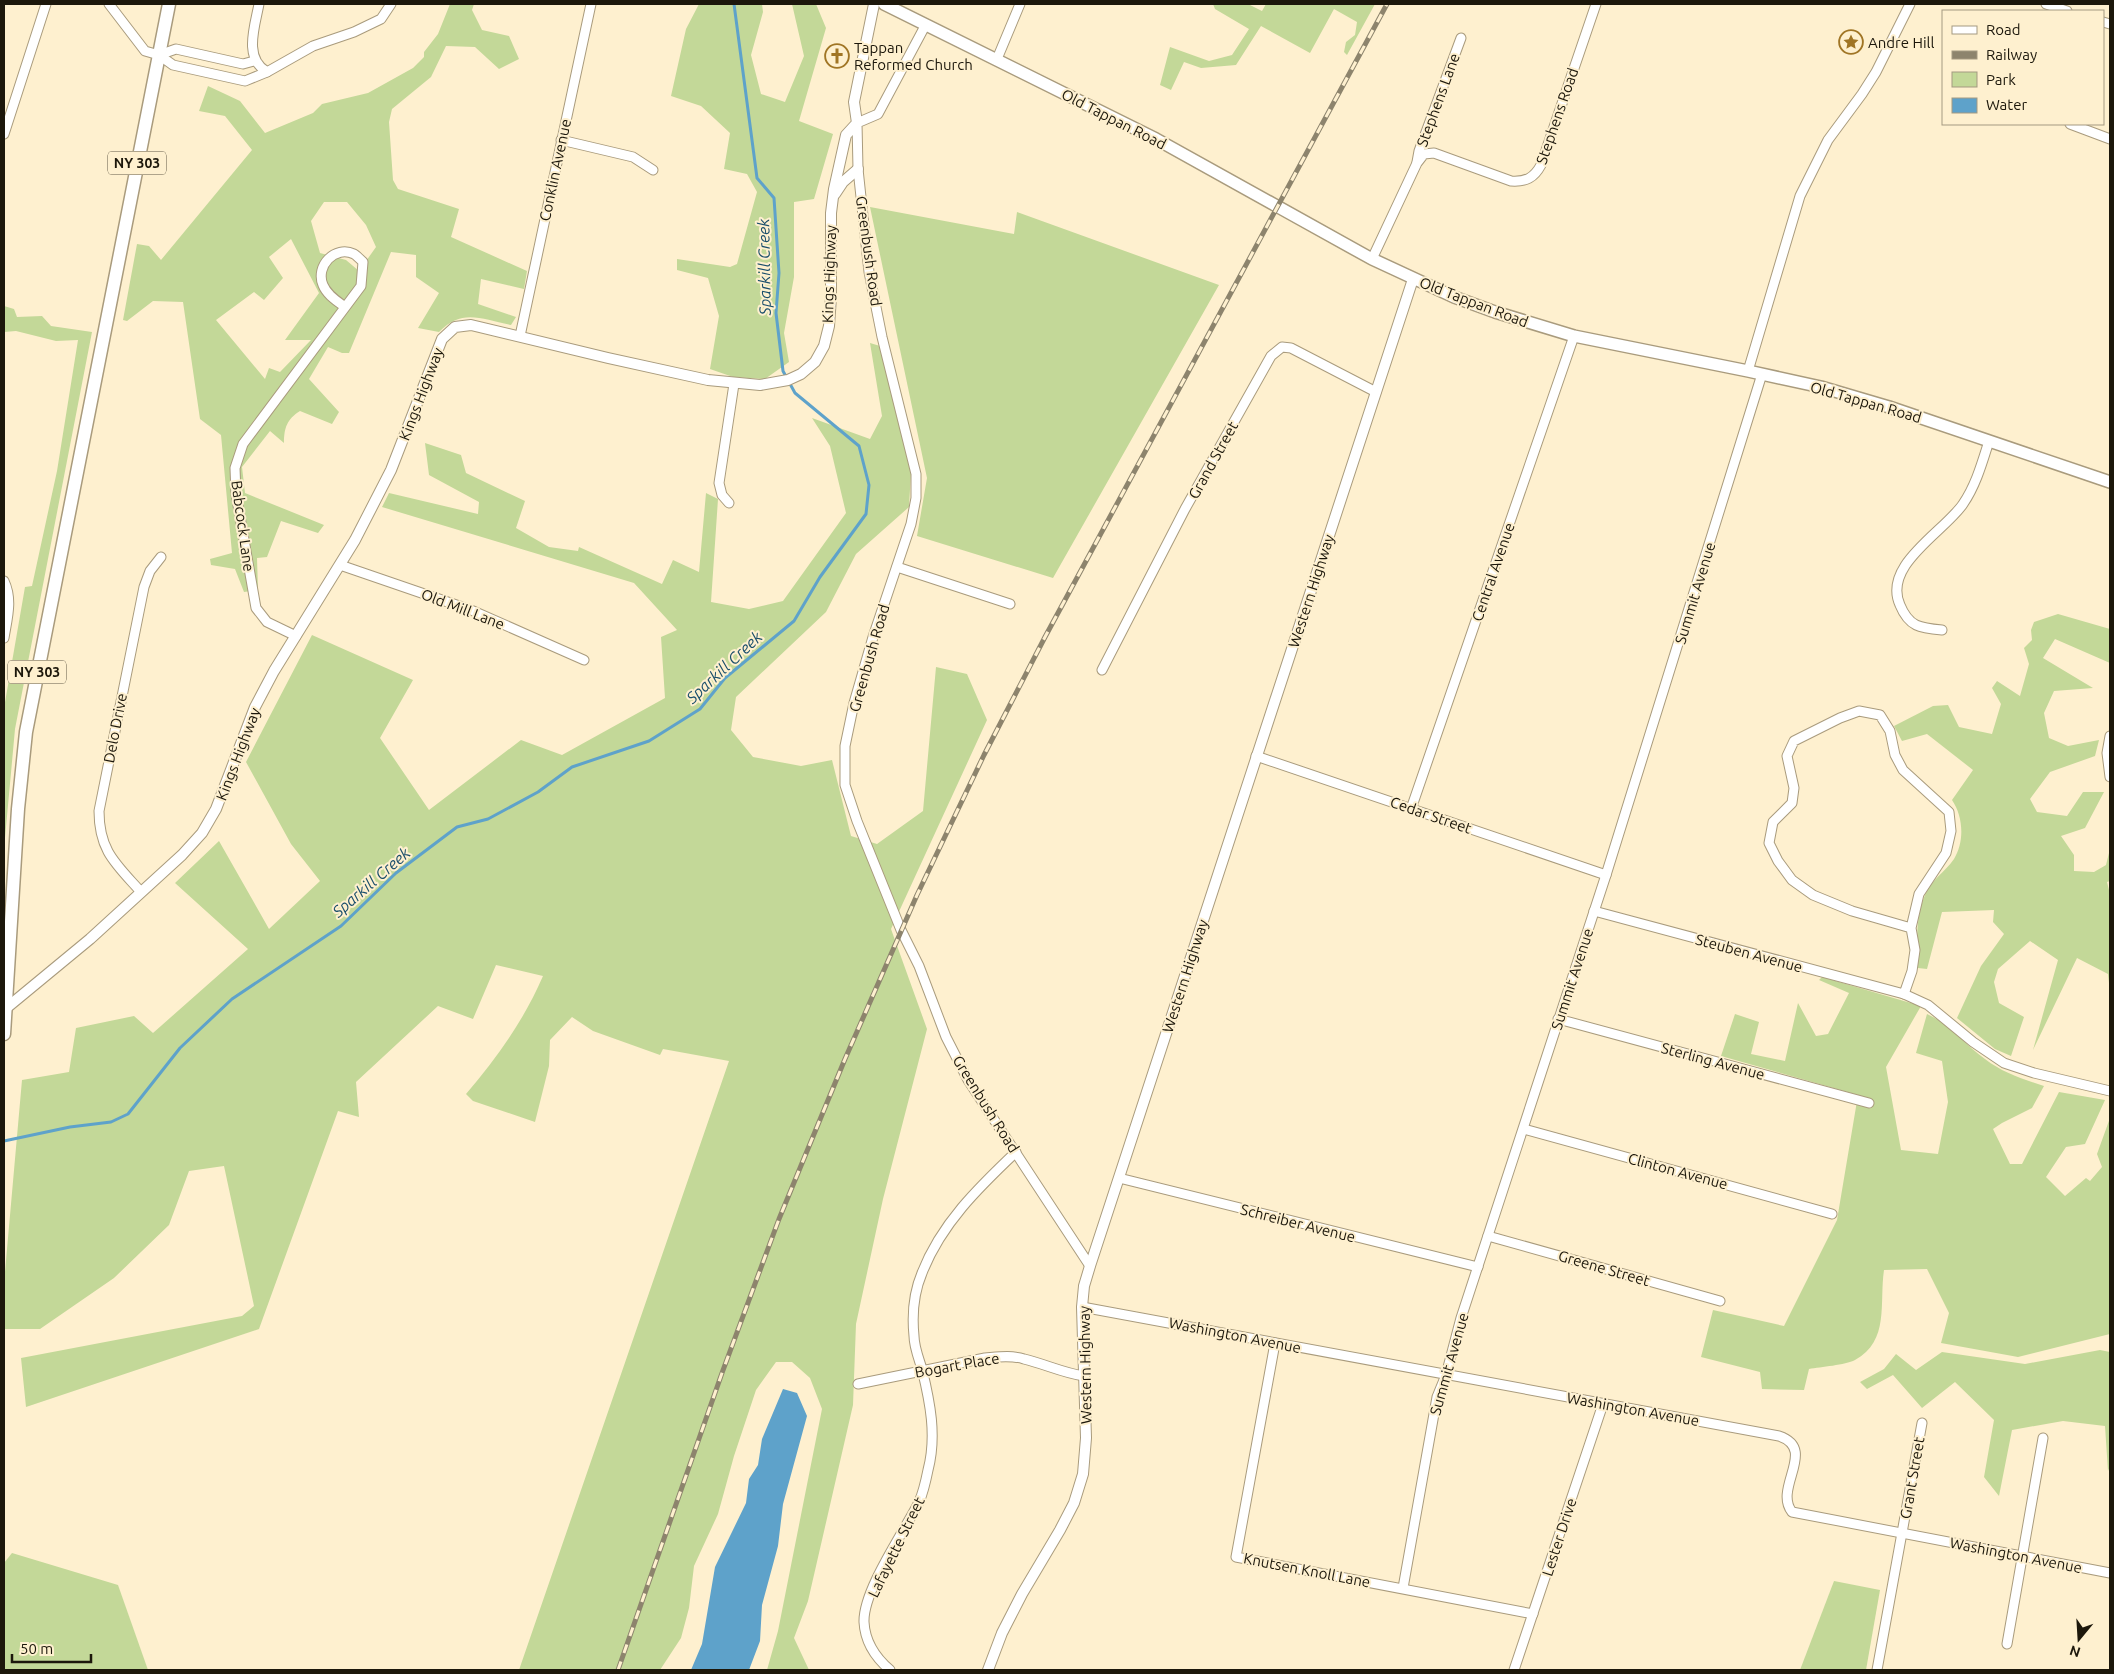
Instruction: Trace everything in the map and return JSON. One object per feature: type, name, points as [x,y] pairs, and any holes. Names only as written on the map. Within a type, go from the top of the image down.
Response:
[{"type":"main road","name":"NY 303","points":[[4,1034],[19,790],[26,732],[169,4]]},
{"type":"main road","name":"Old Tappan Road","points":[[884,4],[1156,139],[1413,279],[1494,312],[1574,336],[1821,387],[1885,406],[2110,482]]},
{"type":"street","points":[[4,134],[46,4]]},
{"type":"street","points":[[109,4],[144,51],[159,55],[173,65],[245,81],[267,72],[313,46],[354,32],[381,19],[391,4]]},
{"type":"street","points":[[259,4],[252,39],[254,61],[259,68],[267,72]]},
{"type":"street","name":"Conklin Avenue","points":[[520,336],[591,4]]},
{"type":"street","points":[[874,4],[854,102],[857,123],[878,114],[926,26]]},
{"type":"street","points":[[997,60],[1020,4]]},
{"type":"street","name":"Stephens Road","points":[[1417,162],[1424,154],[1434,152],[1511,181],[1520,182],[1535,175],[1541,165],[1596,4]]},
{"type":"street","points":[[1748,371],[1800,196],[1828,140],[1876,72],[1910,4]]},
{"type":"street","points":[[2046,4],[2064,10]]},
{"type":"street","name":"Stephens Lane","points":[[1417,162],[1419,151],[1461,38]]},
{"type":"street","points":[[159,55],[176,49],[243,64],[254,61]]},
{"type":"street","name":"Greenbush Road","points":[[857,123],[858,169],[869,272],[882,337],[916,474],[916,498],[911,524],[854,703],[845,746],[845,785],[857,821],[901,930],[919,966],[946,1037],[968,1080],[1090,1266]]},
{"type":"street","name":"Kings Highway","points":[[4,1010],[90,939],[182,855],[202,833],[216,808],[255,707],[374,506],[391,470],[442,339],[455,327],[471,325],[683,376],[734,384],[760,385],[788,380],[801,374],[815,362],[824,346],[829,326],[832,199],[846,135],[857,123]]},
{"type":"street","points":[[2073,125],[2110,139]]},
{"type":"street","points":[[561,140],[633,157],[653,170]]},
{"type":"street","points":[[1372,258],[1417,162]]},
{"type":"street","points":[[832,199],[843,182],[858,169]]},
{"type":"street","name":"Babcock Lane","points":[[296,636],[267,622],[256,608],[236,494],[235,468],[244,444],[345,308],[361,286],[363,262],[354,254],[341,252],[328,258],[323,264],[322,284],[330,296],[345,308]]},
{"type":"street","name":"Western Highway","points":[[988,1670],[1002,1633],[1022,1594],[1060,1530],[1074,1503],[1081,1481],[1086,1438],[1082,1307],[1084,1286],[1413,279]]},
{"type":"street","name":"Central Avenue","points":[[1411,809],[1574,336]]},
{"type":"street","name":"Grand Street","points":[[1102,670],[1185,509],[1271,356],[1282,347],[1290,348],[1376,392]]},
{"type":"street","name":"Summit Avenue","points":[[1403,1588],[1437,1397],[1446,1375],[1461,1318],[1606,874],[1762,374]]},
{"type":"street","points":[[729,503],[722,495],[719,483],[734,384]]},
{"type":"street","points":[[1942,630],[1921,628],[1905,618],[1897,599],[1898,579],[1908,560],[1962,506],[1975,485],[1989,441]]},
{"type":"street","name":"Delo Drive","points":[[141,892],[104,846],[99,829],[99,811],[144,587],[150,571],[161,557]]},
{"type":"street","name":"Old Mill Lane","points":[[340,565],[471,610],[584,660]]},
{"type":"street","points":[[896,567],[1010,604]]},
{"type":"street","points":[[4,582],[9,592],[4,638]]},
{"type":"street","points":[[1904,994],[1912,971],[1915,950],[1911,928],[1918,894],[1946,853],[1951,831],[1949,812],[1903,770],[1895,755],[1890,731],[1880,716],[1859,711],[1840,718],[1794,741],[1787,756],[1794,788],[1792,803],[1773,822],[1769,844],[1778,861],[1792,880],[1813,895],[1852,911],[1911,928]]},
{"type":"street","points":[[2110,736],[2107,753],[2110,777]]},
{"type":"street","name":"Cedar Street","points":[[1256,756],[1606,874]]},
{"type":"street","name":"Steuben Avenue","points":[[1594,911],[1904,994],[1928,1005],[1973,1042],[2004,1063],[2034,1073],[2110,1091]]},
{"type":"street","name":"Sterling Avenue","points":[[1558,1019],[1869,1104]]},
{"type":"street","name":"Clinton Avenue","points":[[1524,1129],[1832,1214]]},
{"type":"street","name":"Lafayette Street","points":[[890,1670],[880,1661],[866,1639],[864,1620],[870,1597],[882,1568],[920,1500],[929,1468],[933,1438],[930,1402],[914,1338],[914,1308],[921,1275],[935,1244],[956,1213],[1016,1152]]},
{"type":"street","name":"Schreiber Avenue","points":[[1119,1178],[1478,1267]]},
{"type":"street","name":"Greene Street","points":[[1488,1236],[1720,1301]]},
{"type":"street","name":"Washington Avenue","points":[[1082,1307],[1790,1439],[1796,1447],[1796,1458],[1787,1496],[1787,1506],[1792,1512],[2110,1573]]},
{"type":"street","name":"Knutsen Knoll Lane","points":[[1275,1343],[1236,1556],[1533,1614]]},
{"type":"street","name":"Bogart Place","points":[[858,1384],[985,1358],[1004,1356],[1024,1358],[1066,1373],[1084,1376]]},
{"type":"street","name":"Lester Drive","points":[[1514,1670],[1603,1404]]},
{"type":"street","name":"Grant Street","points":[[1877,1670],[1922,1423]]},
{"type":"street","points":[[2007,1644],[2043,1438]]},
{"type":"green space","points":[[450,4],[474,4],[472,10],[482,30],[509,36],[519,59],[499,69],[475,47],[446,46],[431,77],[392,109],[389,122],[393,180],[398,189],[459,209],[451,237],[527,271],[524,289],[481,279],[478,304],[516,317],[511,325],[472,317],[456,320],[439,332],[418,328],[439,293],[416,277],[416,255],[391,252],[349,353],[342,353],[328,347],[309,379],[339,412],[332,424],[300,411],[287,424],[284,443],[270,431],[242,467],[245,493],[324,525],[318,533],[281,521],[267,557],[257,558],[258,590],[244,592],[235,569],[211,565],[210,559],[232,553],[221,435],[200,419],[183,302],[153,301],[127,321],[123,320],[137,244],[149,246],[161,260],[252,150],[225,116],[199,111],[208,86],[240,101],[265,133],[313,113],[322,104],[368,93],[413,68],[424,57],[424,52],[438,34]],"holes":[[[324,202],[347,202],[366,225],[376,247],[359,271],[346,260],[320,253],[311,221]],[[291,239],[319,293],[285,340],[311,340],[280,372],[269,368],[265,379],[216,320],[254,292],[264,300],[283,278],[269,257]]]},
{"type":"green space","points":[[699,4],[762,4],[763,12],[751,55],[761,94],[785,102],[804,56],[792,4],[816,4],[826,28],[799,121],[833,134],[814,199],[794,202],[794,277],[784,333],[789,362],[765,379],[733,377],[710,369],[719,316],[708,278],[677,270],[677,259],[730,267],[737,264],[757,192],[747,174],[724,169],[730,133],[701,106],[671,96],[686,29]]},
{"type":"green space","points":[[1213,4],[1248,4],[1262,11],[1266,4],[1375,4],[1347,55],[1344,52],[1346,42],[1355,35],[1357,22],[1334,9],[1310,53],[1261,26],[1236,65],[1201,68],[1184,62],[1171,90],[1160,85],[1170,47],[1209,61],[1232,55],[1249,29],[1215,9]]},
{"type":"green space","points":[[870,207],[1014,234],[1017,212],[1219,285],[1053,578],[917,536],[927,478]]},
{"type":"green space","points":[[4,306],[14,309],[17,317],[42,316],[51,326],[92,332],[15,729],[4,849],[4,708],[25,587],[32,586],[57,471],[78,340],[56,341],[16,331],[4,332]]},
{"type":"green space","points":[[870,343],[880,346],[911,472],[909,507],[856,554],[826,612],[736,697],[731,730],[753,757],[801,766],[832,760],[851,836],[877,844],[923,811],[936,667],[967,674],[987,720],[891,929],[927,1029],[883,1199],[856,1324],[853,1405],[808,1601],[794,1638],[809,1670],[767,1670],[778,1631],[822,1409],[810,1378],[792,1362],[776,1362],[756,1390],[734,1456],[718,1514],[694,1566],[689,1608],[681,1638],[660,1670],[519,1670],[729,1061],[663,1049],[660,1055],[593,1031],[572,1017],[550,1040],[549,1066],[535,1122],[473,1101],[466,1094],[509,1038],[536,992],[543,976],[496,965],[473,1019],[438,1006],[356,1082],[359,1117],[338,1111],[259,1329],[26,1407],[21,1358],[242,1316],[254,1306],[224,1166],[189,1171],[169,1225],[114,1278],[40,1329],[4,1329],[4,1283],[22,1080],[69,1072],[76,1028],[134,1016],[153,1033],[248,949],[175,883],[219,841],[269,929],[320,881],[291,844],[246,762],[312,635],[413,680],[380,738],[429,810],[521,740],[562,755],[665,698],[661,637],[677,630],[634,583],[382,507],[389,493],[478,514],[479,502],[429,475],[425,443],[461,455],[466,473],[525,501],[516,528],[549,547],[578,551],[579,547],[662,584],[673,560],[699,572],[706,493],[718,499],[711,602],[749,609],[783,601],[846,513],[830,446],[812,418],[870,439],[882,416]]},
{"type":"green space","points":[[2058,614],[2110,629],[2110,663],[2055,639],[2043,658],[2093,688],[2054,691],[2044,713],[2049,738],[2068,746],[2099,740],[2095,756],[2050,772],[2030,799],[2037,812],[2067,816],[2083,792],[2104,792],[2085,828],[2061,836],[2074,855],[2074,871],[2094,872],[2106,865],[2110,849],[2110,881],[2107,882],[2110,894],[2110,992],[2108,974],[2077,958],[2033,1050],[2058,960],[2030,941],[1998,969],[1994,982],[1999,1003],[2024,1017],[2011,1056],[1995,1049],[1957,1018],[1981,966],[2004,934],[1993,922],[1994,910],[1942,912],[1927,969],[1918,968],[1917,931],[1922,904],[1931,885],[1958,852],[1961,829],[1956,806],[1952,800],[1973,770],[1927,734],[1902,741],[1894,726],[1933,706],[1948,705],[1959,727],[1992,734],[2001,704],[1992,688],[1997,681],[2020,696],[2029,664],[2024,648],[2032,640],[2031,630],[2034,622]]},
{"type":"green space","points":[[1822,977],[1921,1006],[1886,1067],[1901,1150],[1938,1154],[1948,1102],[1942,1061],[1916,1053],[1927,1014],[1943,1023],[1992,1064],[2013,1075],[2044,1086],[2032,1108],[1993,1129],[2010,1164],[2022,1164],[2059,1092],[2105,1100],[2085,1144],[2066,1147],[2046,1177],[2065,1196],[2086,1178],[2090,1181],[2102,1167],[2097,1154],[2110,1118],[2110,1334],[2018,1357],[1941,1343],[1949,1313],[1927,1269],[1884,1270],[1881,1320],[1874,1343],[1866,1352],[1851,1362],[1809,1369],[1804,1390],[1762,1389],[1760,1372],[1701,1357],[1713,1310],[1784,1326],[1837,1220],[1858,1095],[1721,1056],[1735,1014],[1759,1022],[1751,1054],[1785,1061],[1798,1003],[1816,1036],[1828,1034],[1849,993],[1819,980]]},
{"type":"green space","points":[[2100,1350],[2110,1352],[2110,1466],[2108,1471],[2105,1426],[2063,1421],[2012,1430],[1999,1496],[1984,1477],[1994,1420],[1955,1382],[1922,1408],[1893,1375],[1867,1389],[1860,1382],[1884,1369],[1896,1354],[1916,1370],[1942,1352],[2025,1364]]},
{"type":"green space","points":[[12,1553],[118,1585],[148,1670],[4,1670],[4,1563]]},
{"type":"green space","points":[[1834,1581],[1880,1590],[1866,1670],[1800,1670]]},
{"type":"water","points":[[783,1389],[797,1393],[807,1416],[783,1504],[778,1546],[762,1605],[760,1641],[749,1670],[691,1670],[702,1644],[715,1567],[746,1503],[749,1479],[758,1465],[762,1439]]},
{"type":"waterway","name":"Sparkill Creek","points":[[4,1141],[70,1127],[111,1122],[128,1114],[180,1048],[232,999],[341,926],[396,873],[457,827],[488,819],[538,792],[572,767],[649,741],[700,709],[725,678],[794,621],[820,577],[866,514],[869,485],[859,446],[795,393],[783,371],[776,313],[779,273],[774,198],[757,178],[734,4]]},
{"type":"railway","points":[[618,1670],[722,1373],[779,1219],[845,1059],[917,895],[984,755],[1045,637],[1387,4]]},
{"type":"place","name":"Andre Hill","points":[[1851,42]]},
{"type":"place","name":"Tappan Reformed Church","points":[[837,56]]}]
